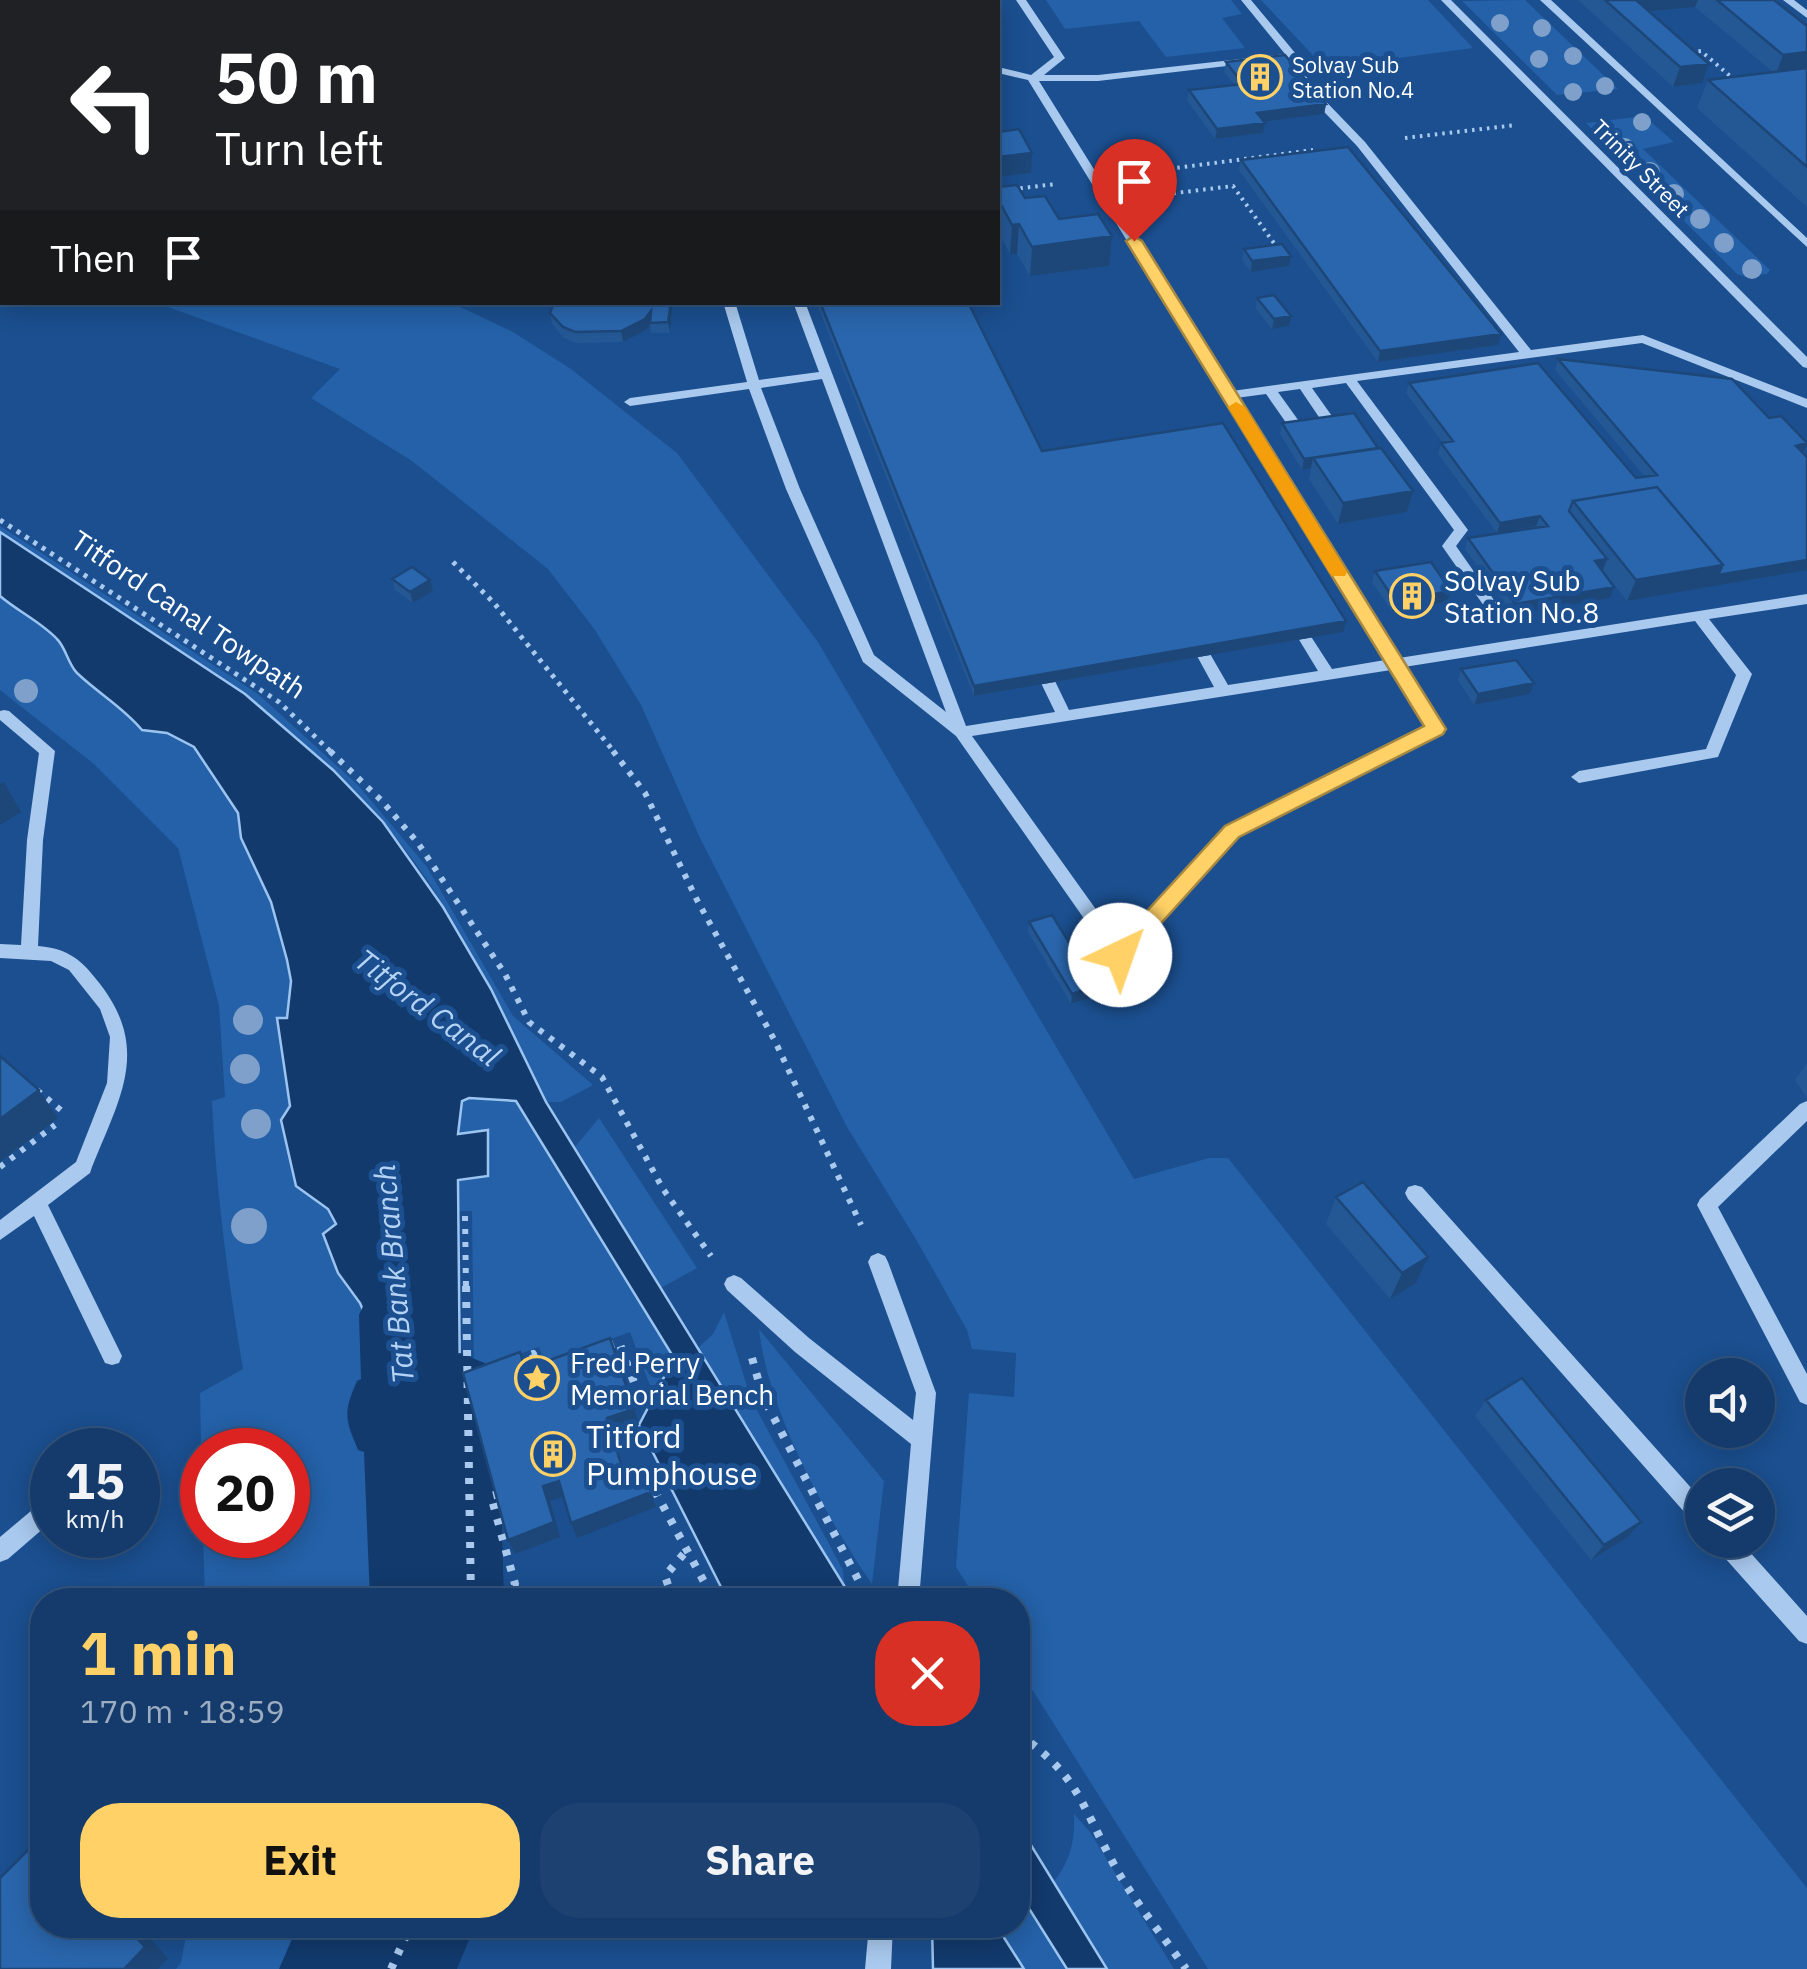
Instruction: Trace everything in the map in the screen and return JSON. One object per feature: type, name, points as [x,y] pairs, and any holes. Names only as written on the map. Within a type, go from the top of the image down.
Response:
[{"type":"street","points":[[1021,0],[1060,58],[1032,78]]},
{"type":"street","points":[[1246,0],[1292,56],[1306,87],[1362,144],[1383,179],[1431,232],[1528,355]]},
{"type":"street","name":"Trinity Street","points":[[1446,0],[1807,364]]},
{"type":"street","points":[[1546,0],[1807,244]]},
{"type":"street","points":[[1788,0],[1807,16]]},
{"type":"street","points":[[1000,70],[1032,78],[1098,78],[1292,56]]},
{"type":"street","points":[[800,305],[960,732],[1120,955],[1232,832],[1436,729],[1032,78]]},
{"type":"street","points":[[1408,234],[1431,232]]},
{"type":"street","points":[[1462,301],[1484,298]]},
{"type":"street","points":[[729,305],[792,489],[868,658],[960,732],[1807,599]]},
{"type":"street","points":[[1229,396],[1643,339],[1807,404]]},
{"type":"street","points":[[1349,379],[1461,530],[1448,546],[1489,604]]},
{"type":"street","points":[[630,402],[754,385],[846,380]]},
{"type":"street","points":[[1304,386],[1332,426]]},
{"type":"street","points":[[1270,390],[1299,431]]},
{"type":"street","points":[[886,532],[905,528]]},
{"type":"street","points":[[1579,777],[1712,752],[1744,674],[1699,617]]},
{"type":"street","points":[[1305,638],[1329,676]]},
{"type":"street","points":[[1204,656],[1224,692]]},
{"type":"street","points":[[1049,683],[1064,716]]},
{"type":"street","points":[[4,715],[47,752],[35,840],[30,950]]},
{"type":"street","points":[[0,951],[54,954],[75,966],[108,1006],[120,1037],[116,1083],[84,1167],[0,1231]]},
{"type":"street","points":[[1807,1109],[1707,1205],[1807,1396]]},
{"type":"street","points":[[1415,1193],[1685,1496]]},
{"type":"street","points":[[37,1202],[112,1356]]},
{"type":"street","points":[[878,1262],[926,1393],[909,1588]]},
{"type":"street","points":[[734,1284],[802,1345],[924,1441]]},
{"type":"street","points":[[0,1552],[30,1526]]},
{"type":"street","points":[[1744,1558],[1796,1605],[1807,1633]]},
{"type":"street","points":[[878,1969],[880,1938]]},
{"type":"path","points":[[1686,53],[1700,51],[1740,84]]},
{"type":"path","name":"Titford Canal Towpath","points":[[0,520],[279,702],[382,801],[418,843],[504,974],[529,1022],[602,1077],[663,1189],[734,1284]]},
{"type":"path","points":[[453,562],[494,603],[580,707],[644,793],[697,900],[775,1041],[878,1262]]},
{"type":"path","points":[[0,1167],[67,1116],[33,1086]]},
{"type":"path","points":[[465,1216],[471,1588]]},
{"type":"path","points":[[604,1348],[620,1342],[642,1404]]},
{"type":"path","points":[[500,1366],[533,1354],[540,1373],[556,1367]]},
{"type":"path","points":[[466,1379],[483,1373]]},
{"type":"path","points":[[763,1396],[857,1581]]},
{"type":"path","points":[[654,1492],[707,1588]]},
{"type":"path","points":[[499,1494],[491,1496],[514,1584],[511,1588]]},
{"type":"path","points":[[668,1588],[664,1576],[687,1550]]},
{"type":"path","points":[[1030,1742],[1053,1759],[1082,1796],[1114,1863],[1186,1969]]},
{"type":"path","points":[[392,1969],[405,1938]]},
{"type":"shaded area","points":[[1046,0],[1231,0],[1242,14],[1222,18],[1245,48],[1166,57],[1139,21],[1065,29]]},
{"type":"shaded area","points":[[1261,0],[1428,0],[1473,48],[1332,67],[1322,65]]},
{"type":"shaded area","points":[[1525,0],[1618,89],[1557,95],[1462,1]]},
{"type":"shaded area","points":[[1644,116],[1674,142],[1643,149],[1770,270],[1767,274],[1737,274],[1586,123]]},
{"type":"shaded area","points":[[163,305],[456,305],[513,332],[571,369],[677,453],[818,642],[1134,1179],[1209,1158],[1228,1158],[1807,1888],[1807,1969],[1208,1969],[1030,1686],[1030,1588],[969,1588],[956,1567],[969,1393],[1014,1397],[1016,1353],[972,1349],[967,1330],[917,1241],[847,1127],[700,838],[641,705],[595,630],[548,569],[412,461],[311,398],[340,369]]},
{"type":"shaded area","points":[[0,526],[258,694],[357,784],[427,867],[513,1016],[593,1085],[561,1102],[546,1102],[473,955],[431,885],[381,820],[340,777],[249,699],[0,532]]},
{"type":"shaded area","points":[[0,576],[237,757],[403,1385],[411,1588],[205,1588],[204,1558],[310,1558],[310,1428],[201,1428],[200,1393],[243,1369],[223,1236],[214,1135],[212,1101],[225,1097],[219,1006],[178,848],[94,764],[0,690]]},
{"type":"shaded area","points":[[480,1096],[516,1101],[674,1358],[655,1399],[630,1332],[545,1363],[539,1347],[474,1370],[472,1211],[458,1211],[458,1180],[488,1175],[464,1141],[459,1112],[462,1101]]},
{"type":"shaded area","points":[[599,1118],[697,1268],[659,1289],[574,1148]]},
{"type":"shaded area","points":[[724,1312],[751,1399],[843,1570],[845,1588],[696,1350],[713,1334]]},
{"type":"shaded area","points":[[759,1329],[884,1481],[872,1584],[801,1462],[774,1394]]},
{"type":"shaded area","points":[[1074,1814],[1090,1832],[1174,1969],[1107,1969],[1052,1884],[1070,1851]]},
{"type":"shaded area","points":[[1030,1910],[1067,1969],[1020,1969],[1022,1966],[1004,1938],[1030,1938]]},
{"type":"shaded area","points":[[186,1938],[341,1938],[326,1969],[176,1969],[181,1963]]},
{"type":"shaded area","points":[[423,1938],[460,1938],[449,1969],[409,1969]]},
{"type":"water","name":"Titford Canal","points":[[0,532],[245,694],[333,770],[383,822],[443,907],[491,989],[546,1102],[846,1588],[721,1588],[639,1425],[674,1358],[516,1101],[462,1101],[458,1134],[488,1130],[488,1176],[458,1180],[460,1389],[384,1407],[381,1356],[360,1303],[338,1273],[323,1234],[336,1224],[328,1209],[296,1186],[281,1120],[290,1106],[277,1018],[287,1018],[291,981],[271,902],[241,838],[238,813],[194,747],[167,733],[142,730],[77,673],[51,633],[0,596]]},
{"type":"water","points":[[1030,1844],[1107,1969],[1067,1969],[1030,1910]]},
{"type":"water","points":[[932,1938],[1004,1938],[1024,1969],[933,1969]]},
{"type":"building","points":[[1605,0],[1636,0],[1709,64],[1680,67]]},
{"type":"building","points":[[1717,0],[1774,0],[1807,26],[1807,52],[1783,55]]},
{"type":"building","points":[[1285,55],[1326,104],[1257,113],[1265,123],[1217,129],[1189,90],[1243,84],[1226,62]]},
{"type":"building","points":[[1807,68],[1807,167],[1708,80]]},
{"type":"building","points":[[1019,129],[1032,153],[1000,157],[1000,132]]},
{"type":"building","points":[[1348,147],[1501,334],[1380,351],[1241,160]]},
{"type":"building","points":[[1017,185],[1025,198],[1045,196],[1059,219],[1098,214],[1112,236],[1032,247],[1019,224],[1012,225],[1000,203],[1000,187]]},
{"type":"building","points":[[1282,244],[1291,256],[1252,261],[1244,249]]},
{"type":"building","points":[[1274,295],[1291,316],[1274,319],[1257,298]]},
{"type":"building","points":[[553,305],[671,305],[668,322],[650,323],[651,311],[645,319],[621,331],[575,332],[563,327],[550,313]]},
{"type":"building","points":[[821,305],[969,305],[1042,451],[1223,423],[1346,621],[974,686]]},
{"type":"building","points":[[1558,359],[1732,379],[1769,418],[1781,416],[1807,443],[1796,446],[1807,457],[1807,560],[1718,575],[1723,565],[1657,487],[1573,501],[1569,511],[1607,559],[1595,561],[1614,587],[1515,604],[1468,538],[1548,526],[1540,516],[1500,523],[1441,443],[1453,441],[1409,383],[1538,363],[1636,478],[1657,475]]},
{"type":"building","points":[[1354,413],[1378,448],[1304,459],[1282,423]]},
{"type":"building","points":[[1381,448],[1413,491],[1343,503],[1313,458]]},
{"type":"building","points":[[1657,487],[1723,565],[1636,580],[1573,501]]},
{"type":"building","points":[[1431,562],[1451,591],[1395,601],[1375,571]]},
{"type":"building","points":[[412,567],[430,580],[410,592],[392,579]]},
{"type":"building","points":[[1516,660],[1534,683],[1478,694],[1461,669]]},
{"type":"building","points":[[1052,915],[1096,986],[1072,994],[1029,922]]},
{"type":"building","points":[[0,1056],[39,1090],[0,1119]]},
{"type":"building","points":[[1363,1182],[1428,1257],[1402,1273],[1336,1197]]},
{"type":"building","name":"Titford Pumphouse","points":[[610,1338],[634,1409],[607,1418],[624,1474],[644,1467],[651,1492],[571,1523],[559,1481],[543,1486],[554,1522],[508,1540],[463,1373],[520,1352],[525,1369]]},
{"type":"building","points":[[1522,1378],[1641,1522],[1604,1545],[1486,1400]]},
{"type":"building","points":[[30,1848],[30,1938],[137,1938],[145,1947],[124,1969],[0,1969],[0,1878]]},
{"type":"waterway","name":"Tat Bank Branch","points":[[396,1315],[401,1403]]},
{"type":"waterway","points":[[401,1403],[460,1389],[462,1588]]},
{"type":"waterway","points":[[386,1424],[384,1407],[401,1403]]},
{"type":"waterway","name":"Tat Bank Branch","points":[[401,1403],[411,1588]]},
{"type":"waterway","name":"Tat Bank Branch","points":[[326,1969],[341,1938]]},
{"type":"waterway","points":[[409,1969],[423,1938]]},
{"type":"slow traffic","points":[[1236,407],[1338,572]]},
{"type":"place","name":"Solvay Sub Station No.4","points":[[1260,77]]},
{"type":"place","name":"Solvay Sub Station No.8","points":[[1412,596]]},
{"type":"place","name":"Fred Perry Memorial Bench","points":[[537,1378]]},
{"type":"place","name":"Titford Pumphouse","points":[[553,1454]]},
{"type":"route","points":[[1120,955],[1232,832],[1436,729],[1134,241]]}]
